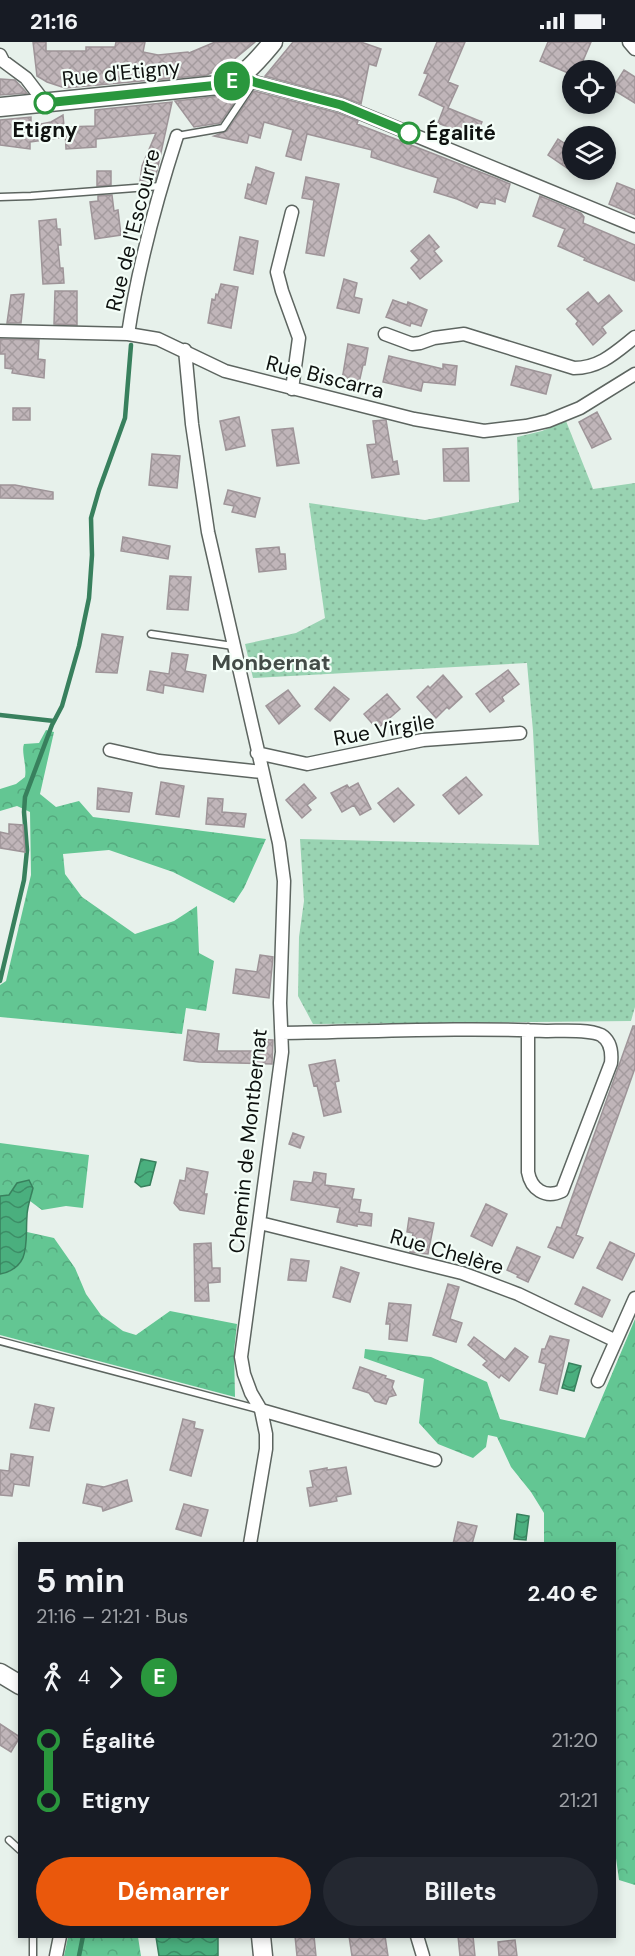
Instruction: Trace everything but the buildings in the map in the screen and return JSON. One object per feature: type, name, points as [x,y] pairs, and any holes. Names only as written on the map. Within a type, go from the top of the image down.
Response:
[{"type":"main road","points":[[249,78],[273,42]]},
{"type":"main road","name":"Rue d'Etigny","points":[[0,107],[219,85],[249,78]]},
{"type":"main road","points":[[0,1673],[18,1684]]},
{"type":"main road","points":[[261,1938],[263,1956]]},
{"type":"street","points":[[629,42],[635,49]]},
{"type":"street","points":[[0,55],[3,61],[26,78],[45,103]]},
{"type":"street","points":[[249,78],[341,105],[635,226]]},
{"type":"street","name":"Rue de l'Escourre","points":[[128,334],[137,278],[161,186],[177,136]]},
{"type":"street","points":[[292,212],[278,272],[282,291],[299,338],[292,389]]},
{"type":"street","name":"Rue Biscarra","points":[[0,331],[128,334],[158,339],[225,371],[414,419],[484,431],[548,421],[580,408],[635,374]]},
{"type":"street","points":[[385,334],[412,344],[464,334],[574,368],[586,368],[608,359],[635,337]]},
{"type":"street","name":"Chemin de Montbernat","points":[[185,350],[192,424],[208,532],[279,843],[284,880],[280,1003],[282,1052],[241,1357],[251,1393],[261,1410],[266,1434],[266,1449],[250,1542]]},
{"type":"street","name":"Rue Virgile","points":[[257,753],[307,764],[423,740],[520,733]]},
{"type":"street","points":[[110,750],[159,761],[262,772]]},
{"type":"street","points":[[282,1033],[528,1030],[589,1032],[601,1036],[608,1042],[612,1051],[611,1063],[562,1191],[556,1194],[548,1194],[534,1188],[528,1172],[528,1030]]},
{"type":"street","name":"Rue Chelère","points":[[260,1223],[462,1273],[492,1283],[616,1341]]},
{"type":"street","points":[[598,1381],[635,1298]]},
{"type":"street","points":[[261,1410],[435,1460]]},
{"type":"street","points":[[56,1956],[60,1938]]},
{"type":"street","points":[[418,1938],[423,1956]]},
{"type":"lane","points":[[177,136],[223,128],[249,78]]},
{"type":"lane","points":[[0,197],[161,186]]},
{"type":"lane","points":[[151,634],[233,646]]},
{"type":"lane","points":[[0,1341],[261,1410]]},
{"type":"lane","points":[[9,1840],[18,1848]]},
{"type":"lane","points":[[33,1938],[33,1956]]},
{"type":"shaded area","points":[[566,421],[593,489],[635,483],[635,1007],[631,1021],[313,1024],[298,996],[299,937],[304,901],[300,839],[539,845],[527,663],[253,678],[245,644],[296,633],[325,618],[309,503],[425,520],[519,502],[517,437],[542,431]]},
{"type":"green space","points":[[46,730],[54,732],[40,794],[56,807],[79,801],[93,817],[266,839],[244,888],[234,903],[173,872],[109,850],[63,854],[65,874],[82,897],[135,934],[174,921],[197,906],[199,953],[214,961],[206,1011],[186,1008],[182,1034],[0,1017],[0,985],[6,981],[31,875],[30,812],[17,806],[0,811],[0,789],[16,784],[25,777],[24,744],[39,743]]},
{"type":"green space","points":[[0,1143],[89,1155],[83,1208],[66,1206],[42,1210],[30,1201],[33,1188],[17,1183],[9,1195],[0,1196]]},
{"type":"green space","points":[[27,1232],[54,1238],[75,1268],[86,1294],[101,1315],[123,1331],[136,1335],[170,1311],[237,1324],[234,1351],[235,1397],[0,1335],[0,1274],[9,1272],[19,1264],[24,1254]]},
{"type":"green space","points":[[635,1319],[635,1885],[619,1880],[616,1858],[616,1542],[544,1542],[544,1513],[511,1467],[497,1437],[488,1435],[486,1447],[473,1458],[438,1444],[419,1423],[424,1379],[364,1358],[365,1349],[431,1357],[487,1382],[500,1419],[585,1438]]},
{"type":"green space","points":[[68,1938],[138,1938],[141,1956],[64,1956]]},
{"type":"water","points":[[141,1159],[156,1162],[150,1185],[141,1187],[135,1182]]},
{"type":"water","points":[[29,1180],[33,1188],[27,1213],[25,1252],[17,1266],[0,1274],[0,1196],[9,1195],[17,1183]]},
{"type":"water","points":[[569,1363],[581,1366],[574,1391],[562,1388]]},
{"type":"water","points":[[517,1514],[529,1516],[526,1540],[514,1539]]},
{"type":"water","points":[[156,1938],[218,1938],[218,1956],[159,1956]]},
{"type":"waterway","points":[[0,981],[24,880],[27,850],[25,797],[52,725],[62,706],[79,646],[89,598],[92,555],[91,518],[125,418],[131,345]]},
{"type":"waterway","points":[[0,715],[54,721]]},
{"type":"waterway","points":[[79,1956],[83,1938]]},
{"type":"bus line","name":"E","points":[[45,103],[219,85],[243,75],[254,82],[341,105],[409,133]]},
{"type":"place","name":"Etigny","points":[[45,103]]},
{"type":"place","name":"Égalité","points":[[409,133]]},
{"type":"district","name":"Monbernat","points":[[271,662]]}]
